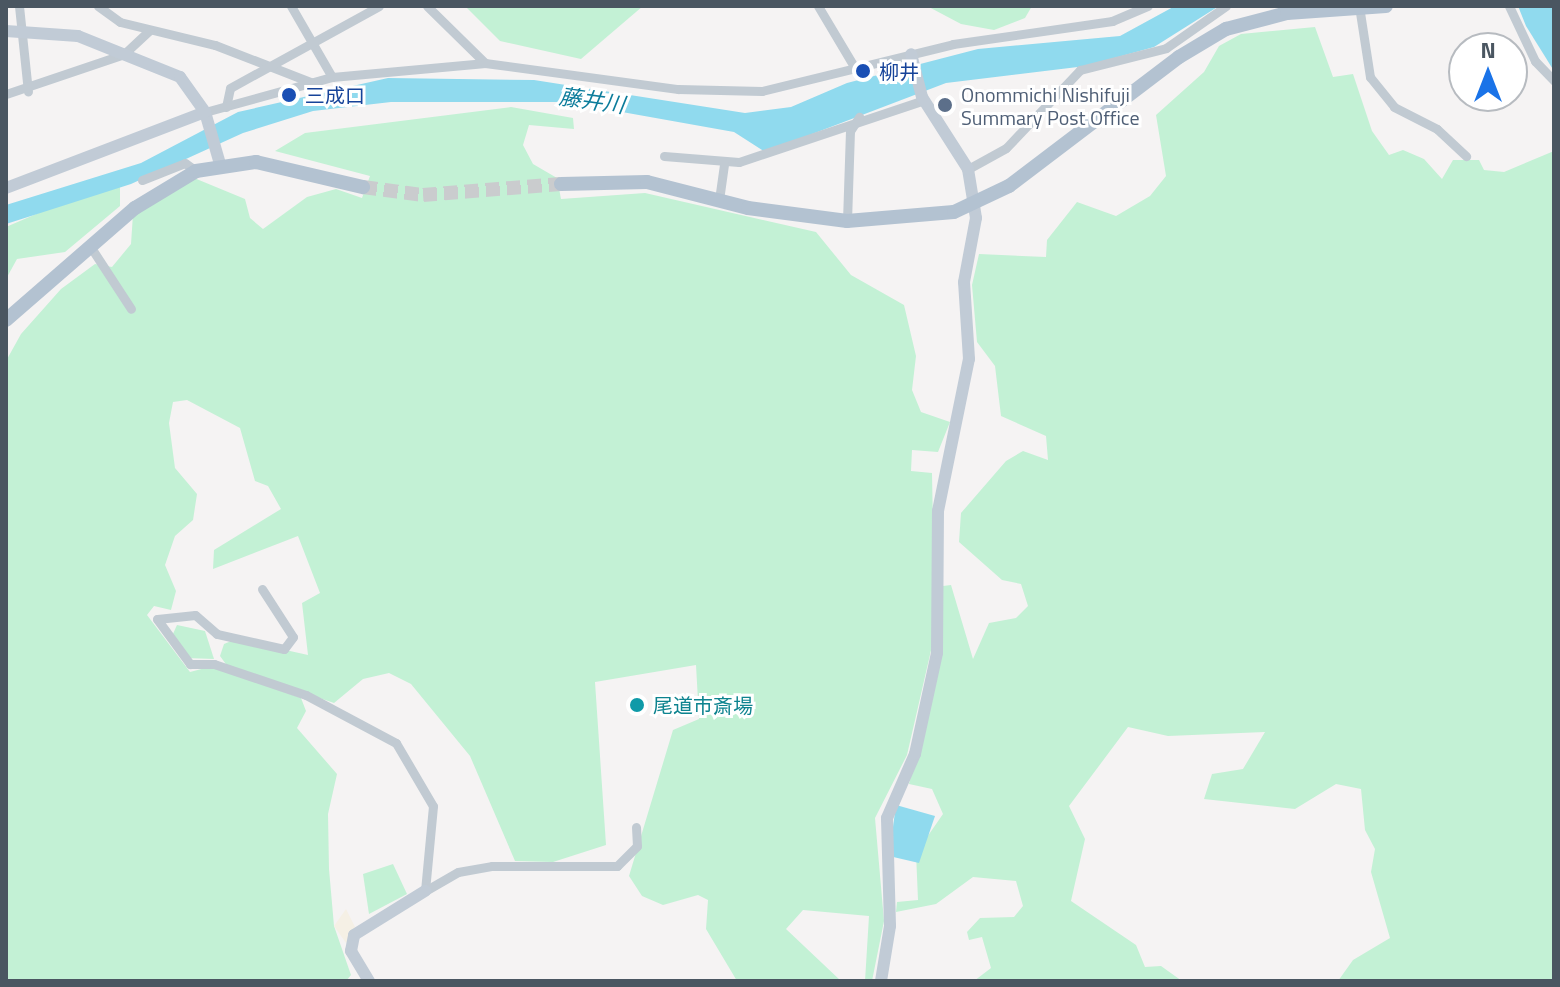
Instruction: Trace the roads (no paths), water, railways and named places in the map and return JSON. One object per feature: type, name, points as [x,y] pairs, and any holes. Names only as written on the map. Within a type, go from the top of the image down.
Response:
[{"type":"main road","points":[[561,184],[647,182],[719,200],[847,221],[921,219],[976,203],[1179,57],[1256,19],[1386,6]]},
{"type":"main road","points":[[6,320],[135,208],[218,159],[267,164],[363,187]]},
{"type":"street","points":[[19,6],[28,92]]},
{"type":"street","points":[[98,6],[150,30],[278,66],[313,83]]},
{"type":"street","points":[[291,6],[332,77]]},
{"type":"street","points":[[226,107],[230,88],[278,66],[379,6]]},
{"type":"street","points":[[427,6],[485,63]]},
{"type":"street","points":[[818,6],[855,68]]},
{"type":"street","points":[[6,188],[226,107],[332,77],[485,63],[727,92],[911,54],[1112,21],[1148,6]]},
{"type":"street","points":[[968,169],[1006,148],[1080,70],[1125,64],[1183,39],[1226,6]]},
{"type":"street","points":[[1509,6],[1535,61],[1554,81]]},
{"type":"street","points":[[1360,7],[1370,77],[1394,107],[1437,129],[1466,156]]},
{"type":"street","points":[[6,94],[28,92],[124,54],[150,30]]},
{"type":"street","points":[[6,31],[78,36],[180,77],[206,116],[218,159]]},
{"type":"street","points":[[1179,57],[1183,39]]},
{"type":"street","points":[[881,981],[890,926],[887,818],[915,754],[937,653],[938,511],[969,359],[964,282],[976,203],[968,169],[922,96],[911,54]]},
{"type":"street","points":[[664,156],[724,164],[922,96]]},
{"type":"street","points":[[847,221],[850,131],[859,117]]},
{"type":"street","points":[[142,180],[185,163],[196,171]]},
{"type":"street","points":[[719,200],[724,164]]},
{"type":"street","points":[[90,246],[131,309]]},
{"type":"street","points":[[262,589],[293,637],[284,649],[217,634],[195,615],[157,619],[190,664],[214,664],[306,695],[396,743],[433,806],[425,891]]},
{"type":"street","points":[[369,981],[351,951],[354,935],[425,891],[458,872],[492,866],[617,866],[637,846],[636,827]]},
{"type":"water","name":"藤井川","points":[[1175,6],[1219,6],[1154,47],[1086,66],[946,83],[765,152],[734,132],[566,102],[391,102],[313,111],[243,133],[131,184],[6,224],[6,205],[141,163],[238,112],[388,78],[534,80],[745,113],[791,107],[847,83],[978,49],[1120,36]]},
{"type":"water","points":[[1518,6],[1554,6],[1554,71],[1526,26]]},
{"type":"water","points":[[896,805],[935,816],[919,863],[889,856]]},
{"type":"tunnel","points":[[363,187],[423,195],[561,184]]},
{"type":"place","name":"柳井","points":[[863,71]]},
{"type":"place","name":"三成口","points":[[289,95]]},
{"type":"place","name":"Onommichi Nishifuji Summary Post Office","points":[[945,105]]},
{"type":"place","name":"尾道市斎場","points":[[637,705]]}]
